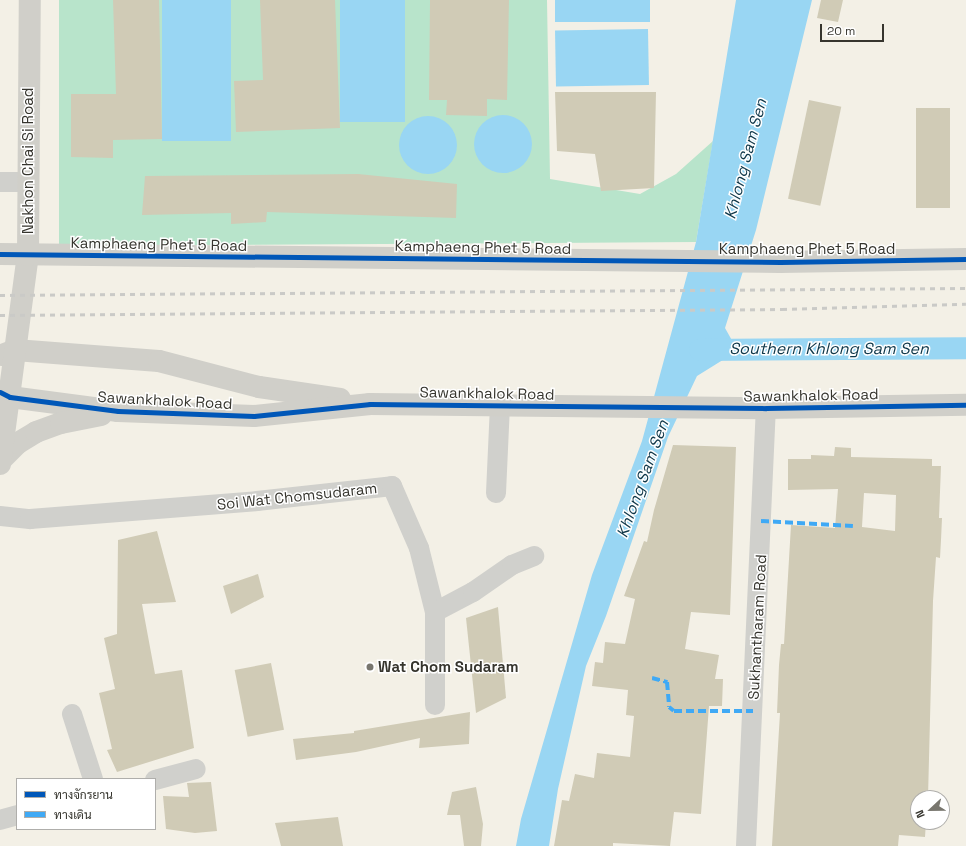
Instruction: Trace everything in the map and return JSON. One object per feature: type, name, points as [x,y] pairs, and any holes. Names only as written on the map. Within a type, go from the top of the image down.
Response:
[{"type":"street","name":"Nakhon Chai Si Road","points":[[0,462],[7,353],[28,254],[30,0]]},
{"type":"street","points":[[0,182],[28,182]]},
{"type":"street","name":"Kamphaeng Phet 5 Road","points":[[0,254],[780,262],[966,259]]},
{"type":"street","name":"Sawankhalok Road","points":[[7,353],[159,361],[259,387],[370,404]]},
{"type":"street","name":"Sawankhalok Road","points":[[5,395],[118,411],[254,416],[370,404],[757,408],[966,405]]},
{"type":"street","points":[[496,493],[500,405]]},
{"type":"street","name":"Sukhantharam Road","points":[[746,846],[757,408]]},
{"type":"street","points":[[0,462],[18,442],[36,432],[61,423],[118,411]]},
{"type":"street","name":"Soi Wat Chomsudaram","points":[[0,516],[30,519],[257,501],[392,486],[419,548],[435,612],[435,705]]},
{"type":"street","points":[[435,612],[473,592],[512,565],[534,556]]},
{"type":"street","points":[[72,714],[93,778]]},
{"type":"street","points":[[156,780],[196,768]]},
{"type":"street","points":[[0,820],[16,815]]},
{"type":"green space","points":[[59,0],[547,0],[550,179],[640,194],[676,174],[713,141],[696,242],[59,246]]},
{"type":"water","points":[[162,0],[231,0],[231,141],[162,141]]},
{"type":"water","points":[[340,0],[405,0],[405,122],[340,122]]},
{"type":"water","points":[[555,0],[650,0],[650,22],[555,22]]},
{"type":"water","name":"Khlong Sam Sen","points":[[736,0],[812,0],[756,230],[725,328],[734,344],[726,358],[697,376],[668,437],[606,616],[586,666],[558,789],[549,846],[516,846],[521,819],[592,575],[642,441],[696,242]]},
{"type":"water","points":[[648,29],[649,85],[556,87],[555,31]]},
{"type":"water","points":[[497,115],[509,115],[524,123],[532,138],[532,150],[524,165],[509,173],[497,173],[482,165],[474,150],[474,138],[482,123]]},
{"type":"water","points":[[422,116],[434,116],[449,124],[457,139],[457,151],[449,166],[434,174],[422,174],[407,166],[399,151],[399,139],[407,124]]},
{"type":"building","points":[[113,0],[159,0],[162,139],[113,140],[113,158],[71,157],[71,94],[116,94]]},
{"type":"building","points":[[260,0],[335,0],[340,128],[236,132],[234,81],[263,80]]},
{"type":"building","points":[[430,0],[509,0],[507,100],[487,99],[487,116],[446,115],[447,100],[429,100]]},
{"type":"building","points":[[821,0],[843,0],[838,22],[817,18]]},
{"type":"building","points":[[555,92],[656,92],[654,188],[601,191],[595,154],[557,151]]},
{"type":"building","points":[[809,100],[841,107],[820,206],[788,199]]},
{"type":"building","points":[[916,108],[950,108],[950,208],[916,208]]},
{"type":"building","points":[[358,174],[457,184],[456,218],[267,212],[266,222],[231,224],[231,213],[142,215],[145,176]]},
{"type":"building","points":[[673,445],[736,447],[730,615],[691,612],[685,649],[719,655],[715,679],[723,679],[722,706],[709,706],[701,814],[674,812],[670,846],[613,843],[613,846],[554,846],[562,800],[569,801],[575,774],[594,778],[597,753],[630,757],[634,716],[626,715],[628,690],[592,686],[595,662],[603,663],[605,642],[625,644],[635,599],[624,596],[644,541],[647,542],[654,510]]},
{"type":"building","points":[[835,447],[851,448],[851,457],[932,459],[932,466],[941,466],[939,518],[942,518],[940,558],[936,557],[933,601],[928,790],[910,790],[910,830],[925,830],[925,837],[899,835],[898,846],[772,846],[780,713],[777,713],[779,665],[781,644],[784,644],[791,525],[835,528],[838,489],[788,490],[788,459],[811,459],[811,455],[834,456]],"holes":[[[864,493],[896,495],[895,531],[862,527]]]},
{"type":"building","points":[[157,531],[176,602],[142,604],[155,674],[182,670],[194,748],[117,772],[107,750],[112,749],[99,693],[115,689],[104,638],[117,634],[118,540]]},
{"type":"building","points":[[258,574],[264,597],[231,614],[223,586]]},
{"type":"building","points":[[498,607],[506,698],[476,713],[466,618]]},
{"type":"building","points":[[271,663],[284,730],[248,737],[235,670]]},
{"type":"building","points":[[470,712],[469,744],[419,748],[420,738],[356,752],[296,760],[293,739],[354,733],[354,731]]},
{"type":"building","points":[[211,782],[217,831],[195,833],[166,829],[163,796],[189,797],[187,783]]},
{"type":"building","points":[[476,787],[483,824],[481,846],[464,846],[460,815],[447,815],[452,792]]},
{"type":"building","points":[[338,817],[343,846],[281,846],[275,823]]},
{"type":"waterway","name":"Southern Khlong Sam Sen","points":[[700,350],[966,348]]},
{"type":"railway","points":[[0,295],[966,288]]},
{"type":"railway","points":[[0,315],[782,309],[966,304]]},
{"type":"marked path","points":[[761,521],[853,526]]},
{"type":"marked path","points":[[652,678],[667,682],[669,707],[674,711],[753,711]]},
{"type":"cycle path","points":[[0,254],[780,262],[966,259]]},
{"type":"cycle path","points":[[0,392],[10,397],[118,411],[254,416],[370,404],[766,408],[966,405]]},
{"type":"place","name":"Wat Chom Sudaram","points":[[370,667]]}]
